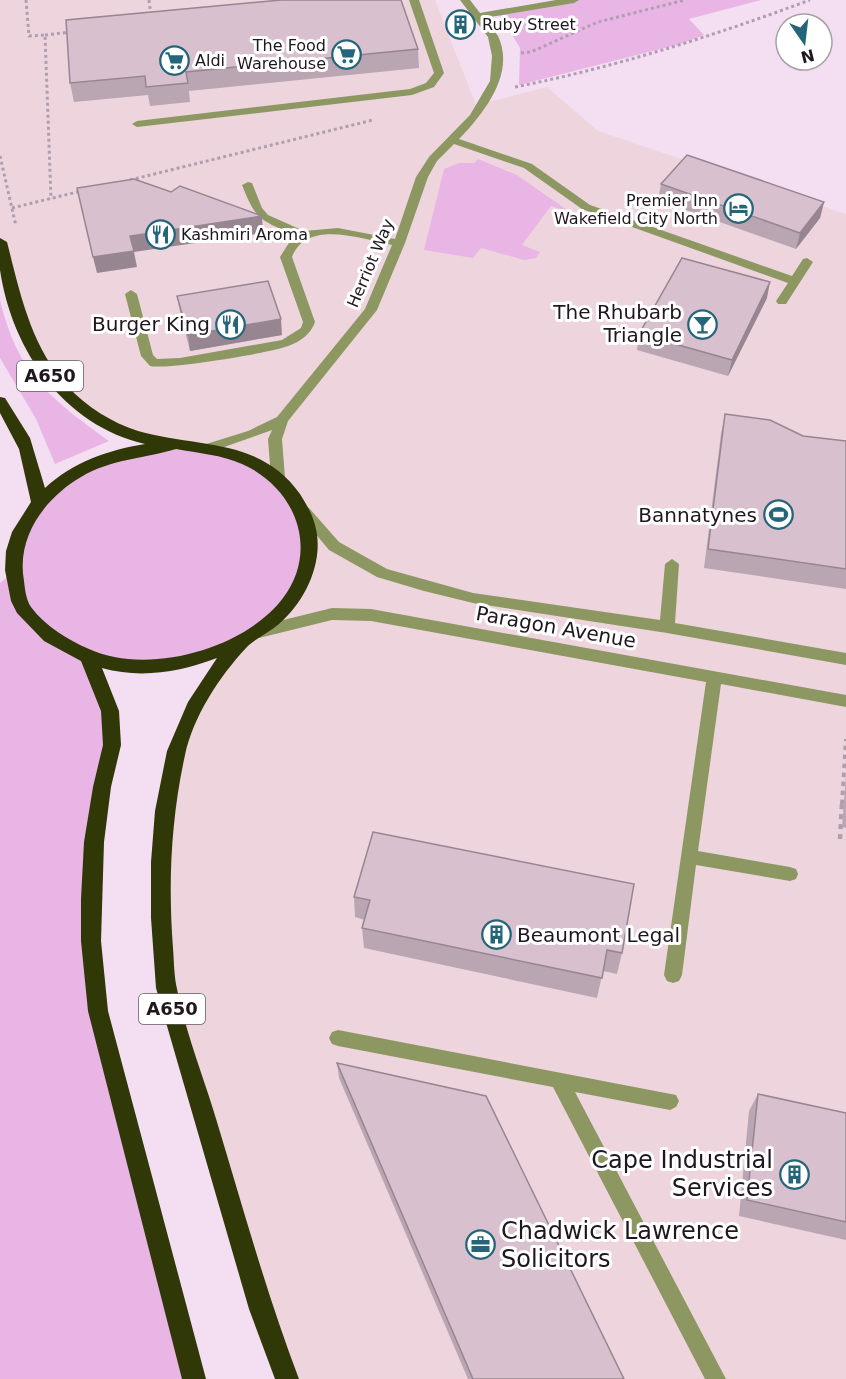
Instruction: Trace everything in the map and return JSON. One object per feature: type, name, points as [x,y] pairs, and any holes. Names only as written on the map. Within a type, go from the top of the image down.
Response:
[{"type":"highway","name":"A650","points":[[0,242],[24,333],[45,369],[66,395],[96,417],[132,435],[172,445]]},
{"type":"highway","name":"A650","points":[[0,402],[16,424],[30,454],[39,502]]},
{"type":"highway","points":[[172,445],[208,448],[244,458],[278,478],[304,510],[311,553],[302,582],[280,614],[259,632],[241,643],[190,662],[161,666],[123,665],[89,658],[48,636],[23,609],[11,574],[18,535],[39,502],[62,482],[90,465],[129,451],[172,445]]},
{"type":"highway","name":"A650","points":[[241,643],[218,670],[194,707],[176,751],[165,811],[161,862],[161,918],[166,988],[261,1309],[287,1379]]},
{"type":"highway","points":[[89,658],[110,711],[112,745],[102,787],[94,842],[91,941],[98,1011],[194,1379]]},
{"type":"street","points":[[136,124],[412,92],[430,85],[439,73],[414,0]]},
{"type":"street","points":[[465,0],[493,37],[497,56]]},
{"type":"street","points":[[477,16],[574,0]]},
{"type":"street","name":"Herriot Way","points":[[278,478],[275,439],[282,420],[371,310],[399,243],[422,177],[433,159],[474,117],[491,92],[495,81],[497,56]]},
{"type":"street","points":[[452,140],[528,166],[586,207],[794,280]]},
{"type":"street","points":[[248,185],[257,209],[264,217],[303,235],[324,232],[399,243]]},
{"type":"street","points":[[131,294],[147,356],[154,363],[180,362],[285,343],[306,330],[309,321],[286,257],[291,246],[303,235]]},
{"type":"street","points":[[782,301],[807,262]]},
{"type":"street","name":"Herriot Way","points":[[208,448],[253,434],[282,420]]},
{"type":"street","name":"Paragon Avenue","points":[[304,510],[334,546],[382,573],[473,598],[667,627],[846,659]]},
{"type":"street","points":[[667,627],[672,564]]},
{"type":"street","name":"Paragon Avenue","points":[[259,632],[332,614],[371,615],[846,701]]},
{"type":"street","points":[[673,975],[714,678]]},
{"type":"street","points":[[690,856],[790,874]]},
{"type":"street","points":[[338,1038],[670,1101]]},
{"type":"street","points":[[559,1080],[716,1379]]},
{"type":"path","points":[[26,0],[29,36],[78,32]]},
{"type":"path","points":[[149,0],[153,24]]},
{"type":"path","points":[[497,56],[531,52],[598,22],[685,0]]},
{"type":"path","points":[[45,35],[51,199]]},
{"type":"path","points":[[0,156],[17,232]]},
{"type":"path","points":[[840,839],[846,739]]},
{"type":"shaded area","points":[[0,0],[435,0],[476,105],[547,87],[598,131],[846,214],[846,1379],[287,1379],[166,988],[176,751],[241,643],[172,445],[96,417],[45,369],[0,242]]},
{"type":"shaded area","points":[[574,0],[761,0],[689,19],[704,35],[680,44],[519,85],[520,48],[498,12]]},
{"type":"shaded area","points":[[478,159],[517,175],[570,212],[551,206],[522,245],[540,252],[536,258],[524,260],[481,248],[473,258],[424,250],[444,169],[459,163],[474,163]]},
{"type":"shaded area","points":[[0,300],[16,348],[39,382],[53,397],[109,441],[55,464],[36,419],[0,358]]},
{"type":"shaded area","points":[[172,445],[208,448],[278,478],[311,553],[280,614],[190,662],[90,658],[110,711],[91,941],[194,1379],[0,1379],[0,583],[11,574],[39,502],[90,465]]},
{"type":"building","points":[[281,0],[401,0],[418,49],[186,72],[188,83],[146,87],[145,76],[70,83],[66,20]]},
{"type":"building","points":[[687,155],[824,202],[800,233],[661,184]]},
{"type":"building","name":"Kashmiri Aroma","points":[[134,179],[171,192],[180,186],[262,216],[130,236],[134,251],[93,257],[77,188]]},
{"type":"building","name":"The Rhubarb Triangle","points":[[682,258],[770,282],[732,360],[639,334]]},
{"type":"building","points":[[268,281],[281,319],[188,335],[177,296]]},
{"type":"building","name":"Bannatynes","points":[[725,414],[770,420],[803,436],[846,441],[846,569],[708,549]]},
{"type":"building","name":"Beaumont Legal","points":[[373,832],[634,884],[622,953],[607,950],[602,978],[362,928],[370,900],[354,897]]},
{"type":"building","name":"Chadwick Lawrence Solicitors","points":[[337,1063],[486,1096],[624,1379],[473,1379]]},
{"type":"building","name":"Cape Industrial Services","points":[[758,1094],[846,1113],[846,1222],[747,1200]]},
{"type":"place","name":"Ruby Street","points":[[461,24]]},
{"type":"place","name":"The Food Warehouse","points":[[347,54]]},
{"type":"place","name":"Aldi","points":[[174,60]]},
{"type":"place","name":"Premier Inn Wakefield City North","points":[[739,209]]},
{"type":"place","name":"Kashmiri Aroma","points":[[160,234]]},
{"type":"place","name":"Burger King","points":[[231,324]]},
{"type":"place","name":"The Rhubarb Triangle","points":[[703,324]]},
{"type":"place","name":"Bannatynes","points":[[778,515]]},
{"type":"place","name":"Beaumont Legal","points":[[496,935]]},
{"type":"place","name":"Cape Industrial Services","points":[[794,1174]]},
{"type":"place","name":"Chadwick Lawrence Solicitors","points":[[480,1245]]}]
